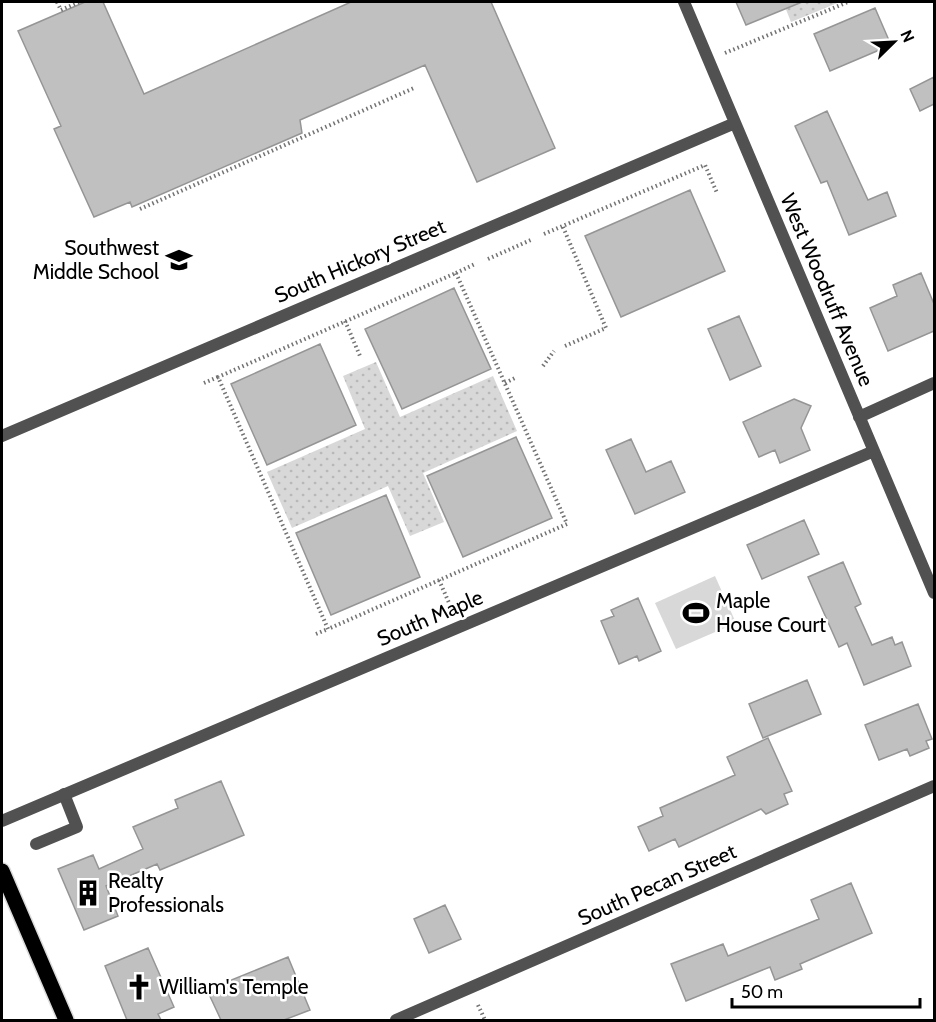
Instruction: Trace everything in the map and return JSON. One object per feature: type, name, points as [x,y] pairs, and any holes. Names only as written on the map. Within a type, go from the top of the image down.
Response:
[{"type":"main road","points":[[2,871],[66,1020]]},
{"type":"street","name":"West Woodruff Avenue","points":[[684,2],[934,593]]},
{"type":"street","name":"South Hickory Street","points":[[2,435],[735,123]]},
{"type":"street","points":[[859,417],[934,383]]},
{"type":"street","name":"South Maple","points":[[2,821],[874,451]]},
{"type":"street","name":"South Pecan Street","points":[[396,1020],[934,786]]},
{"type":"street","points":[[36,844],[77,827],[64,795]]},
{"type":"path","points":[[57,2],[61,10],[79,2]]},
{"type":"path","points":[[725,53],[848,2]]},
{"type":"path","points":[[140,209],[414,88]]},
{"type":"path","points":[[543,234],[705,165],[717,193]]},
{"type":"path","points":[[563,226],[606,328],[564,346]]},
{"type":"path","points":[[488,259],[532,239]]},
{"type":"path","points":[[204,383],[475,264]]},
{"type":"path","points":[[316,634],[567,524],[456,273]]},
{"type":"path","points":[[345,321],[360,356]]},
{"type":"path","points":[[543,366],[554,351]]},
{"type":"path","points":[[218,377],[328,629]]},
{"type":"path","points":[[504,383],[517,377]]},
{"type":"path","points":[[439,580],[455,615]]},
{"type":"shaded area","points":[[783,2],[840,2],[791,22]]},
{"type":"shaded area","points":[[376,362],[400,417],[493,376],[517,431],[423,473],[444,522],[410,536],[388,486],[292,528],[267,472],[365,429],[343,376]]},
{"type":"shaded area","name":"Maple House Court","points":[[715,576],[736,623],[676,649],[655,603]]},
{"type":"building","points":[[85,2],[103,2],[144,94],[351,2],[491,2],[555,148],[477,182],[425,65],[300,120],[302,133],[132,207],[130,202],[94,217],[54,129],[61,126],[18,31]]},
{"type":"building","points":[[736,2],[802,2],[746,25]]},
{"type":"building","points":[[875,8],[891,45],[830,71],[814,34]]},
{"type":"building","points":[[934,77],[934,104],[920,111],[910,89]]},
{"type":"building","points":[[827,111],[868,200],[887,192],[896,216],[849,235],[827,181],[821,183],[795,126]]},
{"type":"building","points":[[690,190],[725,271],[621,317],[585,236]]},
{"type":"building","points":[[921,273],[934,304],[934,331],[888,351],[870,308],[897,296],[893,285]]},
{"type":"building","points":[[454,288],[491,369],[402,409],[365,329]]},
{"type":"building","points":[[739,316],[761,366],[730,380],[708,329]]},
{"type":"building","points":[[320,344],[356,425],[267,465],[231,384]]},
{"type":"building","points":[[794,399],[811,406],[801,428],[810,450],[780,463],[775,450],[759,457],[743,422]]},
{"type":"building","points":[[516,437],[552,518],[463,557],[427,476]]},
{"type":"building","points":[[631,439],[646,472],[671,461],[685,492],[635,514],[606,450]]},
{"type":"building","points":[[386,495],[420,577],[331,615],[296,533]]},
{"type":"building","points":[[804,520],[819,554],[762,579],[747,545]]},
{"type":"building","points":[[843,562],[861,604],[855,607],[872,645],[892,637],[895,645],[902,642],[911,666],[864,685],[847,643],[839,647],[808,577]]},
{"type":"building","points":[[638,598],[661,651],[639,661],[637,656],[619,664],[601,621],[614,616],[611,610]]},
{"type":"building","points":[[807,680],[821,714],[763,738],[749,704]]},
{"type":"building","points":[[918,704],[932,739],[926,741],[929,748],[910,756],[907,749],[879,760],[865,725]]},
{"type":"building","points":[[768,738],[792,791],[784,794],[788,804],[766,814],[761,809],[679,847],[675,839],[649,851],[638,827],[663,816],[660,808],[735,775],[727,757]]},
{"type":"building","points":[[221,781],[244,835],[160,870],[157,864],[106,886],[118,916],[84,930],[58,869],[93,855],[99,869],[143,849],[133,827],[178,808],[175,800]]},
{"type":"building","points":[[851,883],[872,933],[800,964],[802,969],[775,980],[770,967],[686,1001],[671,964],[723,944],[728,956],[819,919],[811,900]]},
{"type":"building","points":[[445,905],[461,939],[429,953],[414,919]]},
{"type":"building","name":"William's Temple","points":[[148,948],[174,1007],[158,1014],[161,1020],[127,1020],[105,966]]},
{"type":"building","points":[[288,957],[310,1010],[284,1020],[221,1020],[207,990]]},
{"type":"place","name":"Southwest Middle School","points":[[179,260]]},
{"type":"place","name":"Maple House Court","points":[[696,613]]},
{"type":"place","name":"Realty Professionals","points":[[88,893]]},
{"type":"place","name":"William's Temple","points":[[139,987]]}]
